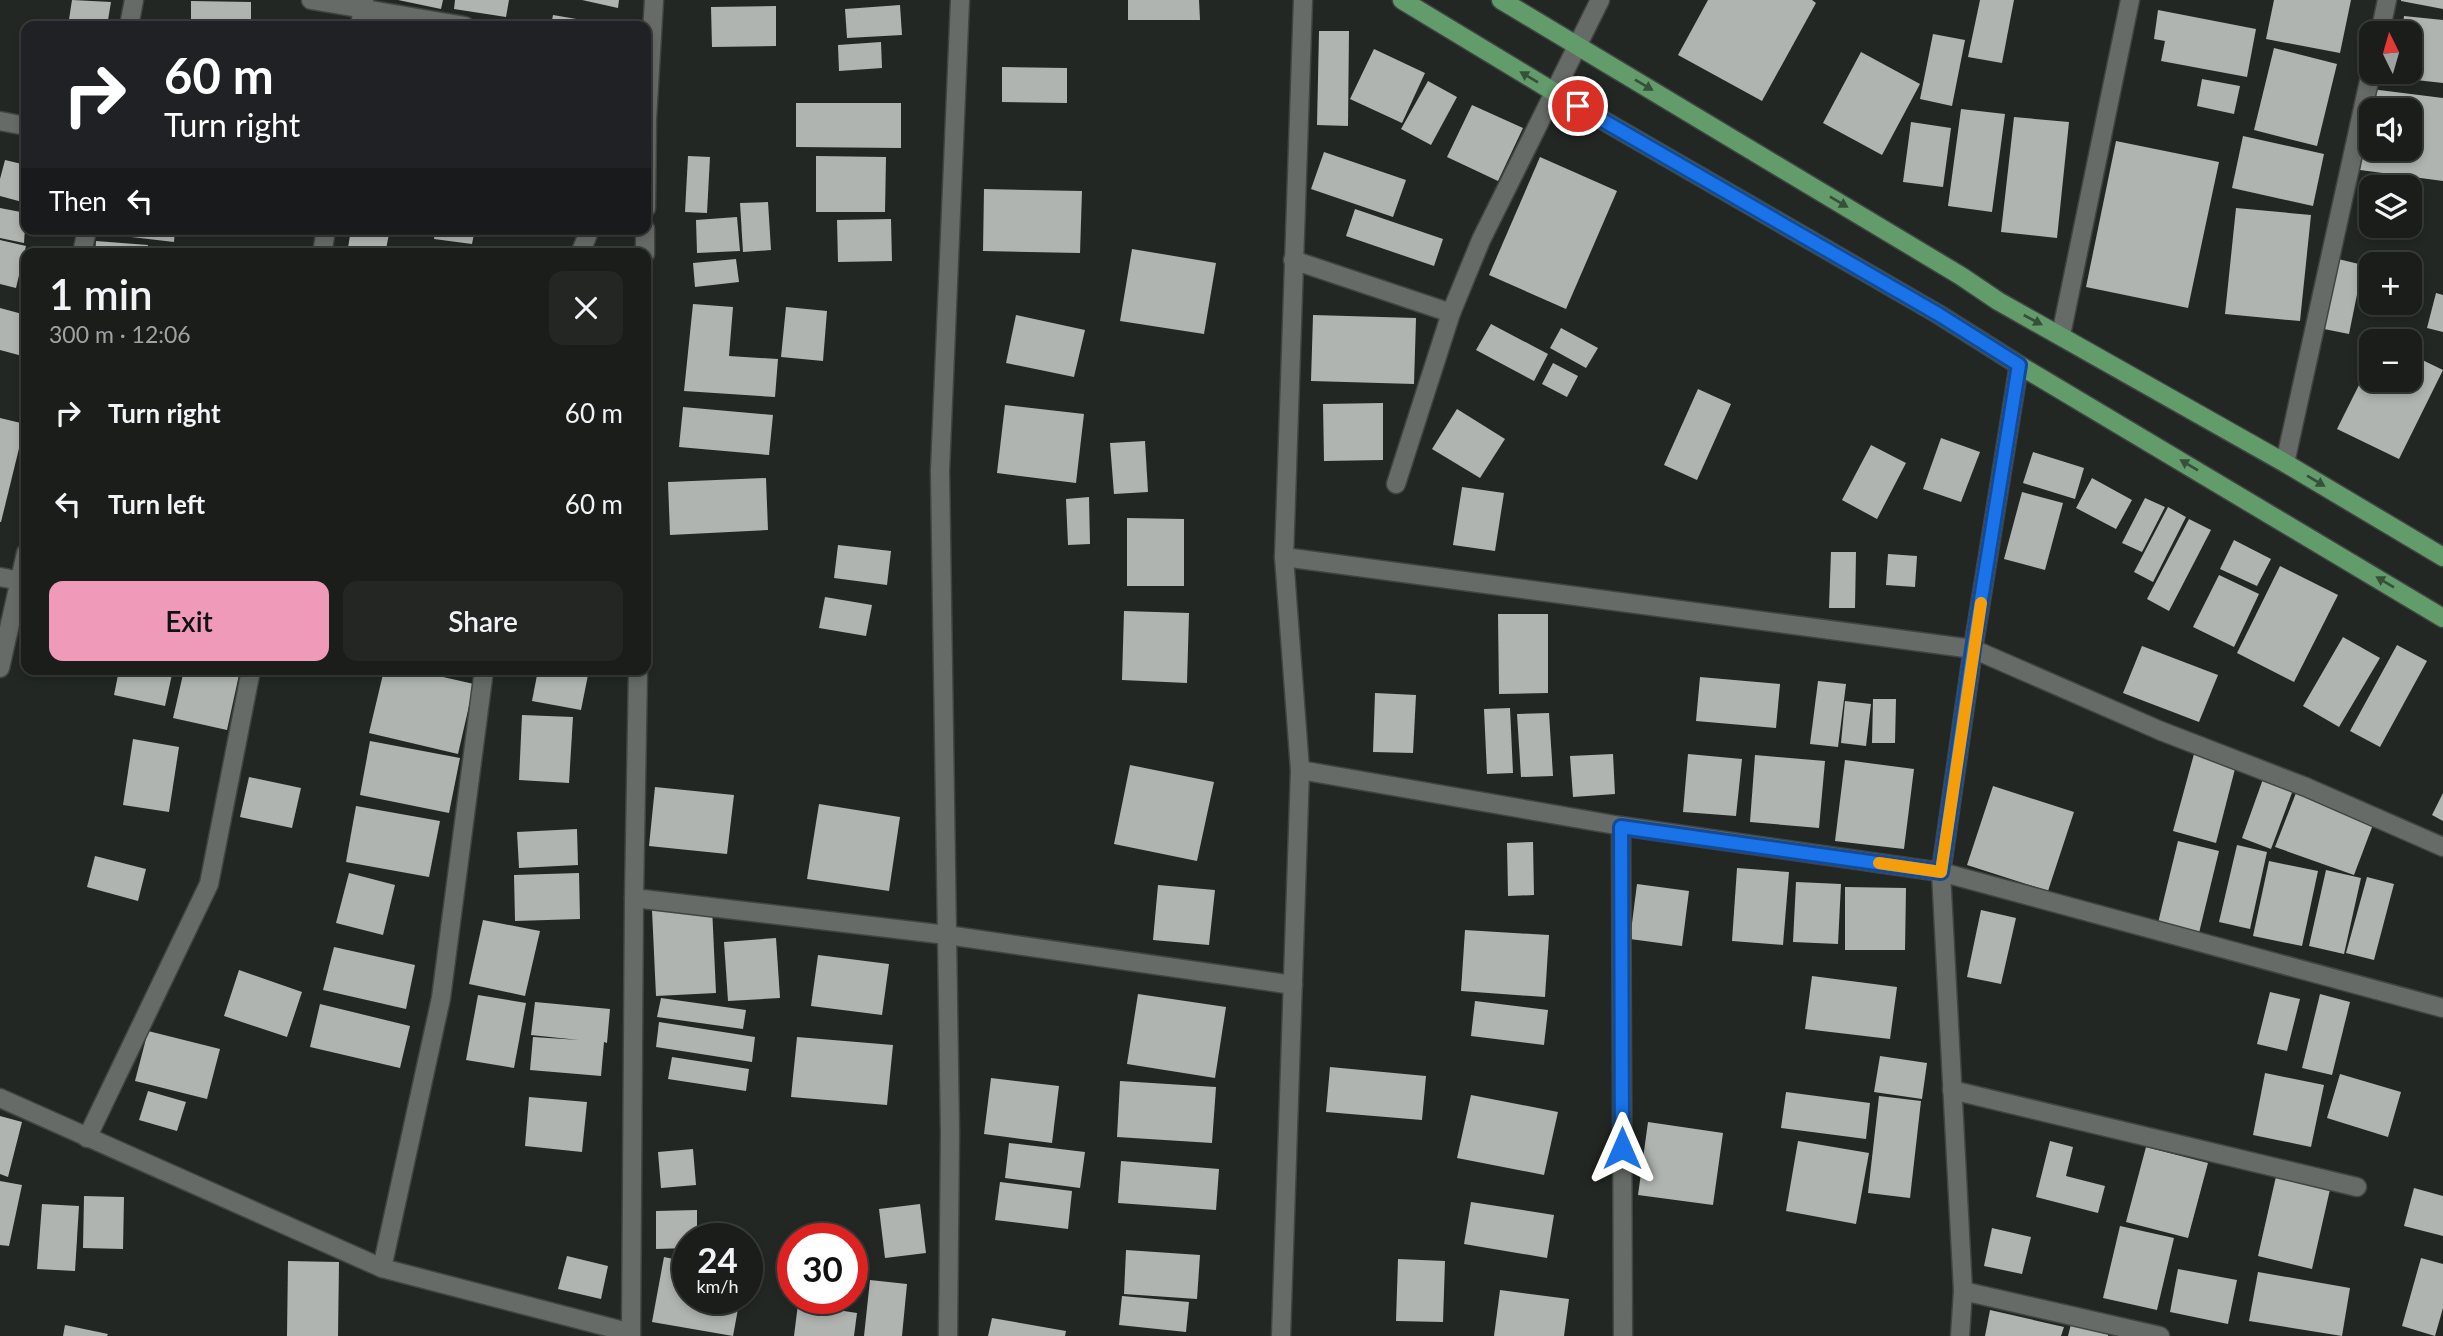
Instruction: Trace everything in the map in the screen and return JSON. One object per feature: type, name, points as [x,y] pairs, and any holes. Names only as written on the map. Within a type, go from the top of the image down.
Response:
[{"type":"main road","points":[[1402,0],[1553,92],[1938,314],[2443,618]]},
{"type":"main road","points":[[1501,0],[1961,276],[1998,301],[2285,463],[2443,557]]},
{"type":"street","points":[[130,21],[135,0]]},
{"type":"street","points":[[311,0],[363,4],[442,21]]},
{"type":"street","points":[[651,51],[654,0]]},
{"type":"street","points":[[948,1336],[950,1133],[940,471],[960,0]]},
{"type":"street","points":[[1282,1336],[1300,770],[1284,557],[1303,0]]},
{"type":"street","points":[[1396,484],[1451,313],[1481,240],[1600,0]]},
{"type":"street","points":[[2060,335],[2130,0]]},
{"type":"street","points":[[2383,21],[2387,0]]},
{"type":"street","points":[[2285,463],[2368,84]]},
{"type":"street","points":[[0,121],[21,125]]},
{"type":"street","points":[[1293,260],[1451,313]]},
{"type":"street","points":[[1960,1336],[1963,1292],[1941,872],[1973,649],[2019,365]]},
{"type":"street","points":[[1284,557],[1973,649],[2161,731],[2306,787],[2443,847]]},
{"type":"street","points":[[0,577],[21,581]]},
{"type":"street","points":[[0,668],[21,593]]},
{"type":"street","points":[[87,1138],[209,884],[250,675]]},
{"type":"street","points":[[382,1268],[441,998],[483,675]]},
{"type":"street","points":[[0,1098],[382,1268],[631,1335],[638,675]]},
{"type":"street","points":[[1300,770],[1621,827],[1941,872],[2443,1008]]},
{"type":"street","points":[[1621,827],[1623,1336]]},
{"type":"street","points":[[634,898],[947,935],[1293,985]]},
{"type":"street","points":[[1952,1090],[2357,1187]]},
{"type":"street","points":[[1963,1292],[2160,1336]]},
{"type":"building","points":[[72,0],[111,2],[108,21],[69,21]]},
{"type":"building","points":[[398,0],[443,0],[441,9]]},
{"type":"building","points":[[455,0],[509,0],[506,17],[454,9]]},
{"type":"building","points":[[582,0],[619,0],[618,8]]},
{"type":"building","points":[[1128,0],[1199,0],[1200,20],[1128,20]]},
{"type":"building","points":[[1708,0],[1812,0],[1816,3],[1762,101],[1678,55]]},
{"type":"building","points":[[1980,0],[2014,0],[2002,63],[1968,57]]},
{"type":"building","points":[[2274,0],[2351,0],[2340,53],[2266,39]]},
{"type":"building","points":[[2443,0],[2443,9],[2401,1]]},
{"type":"building","points":[[191,1],[251,2],[251,21],[191,21]]},
{"type":"building","points":[[900,5],[902,35],[847,38],[845,9]]},
{"type":"building","points":[[776,6],[776,46],[712,47],[711,7]]},
{"type":"building","points":[[2158,10],[2256,29],[2247,77],[2161,61],[2165,41],[2154,39]]},
{"type":"building","points":[[553,15],[588,21],[552,21]]},
{"type":"building","points":[[2404,16],[2443,20],[2443,83],[2422,81],[2422,21],[2403,21]]},
{"type":"building","points":[[1319,31],[1349,31],[1348,126],[1317,125]]},
{"type":"building","points":[[1933,34],[1965,40],[1952,106],[1920,99]]},
{"type":"building","points":[[881,42],[882,68],[839,71],[838,45]]},
{"type":"building","points":[[2274,48],[2337,64],[2317,146],[2254,130]]},
{"type":"building","points":[[1374,49],[1425,73],[1402,123],[1350,99]]},
{"type":"building","points":[[1861,52],[1920,84],[1882,155],[1823,123]]},
{"type":"building","points":[[1002,67],[1067,68],[1067,103],[1002,102]]},
{"type":"building","points":[[2202,79],[2240,86],[2234,114],[2197,106]]},
{"type":"building","points":[[1428,81],[1457,97],[1431,145],[1401,129]]},
{"type":"building","points":[[2371,89],[2443,98],[2443,181],[2422,178],[2422,175],[2360,170],[2361,161],[2422,161],[2422,98],[2370,98]]},
{"type":"building","points":[[796,103],[901,103],[901,148],[796,147]]},
{"type":"building","points":[[1472,105],[1523,128],[1498,181],[1447,157]]},
{"type":"building","points":[[1961,109],[2005,114],[1992,212],[1948,206]]},
{"type":"building","points":[[2014,117],[2069,122],[2057,238],[2001,232]]},
{"type":"building","points":[[1911,122],[1951,128],[1943,187],[1903,182]]},
{"type":"building","points":[[2243,136],[2324,154],[2313,206],[2232,188]]},
{"type":"building","points":[[2116,141],[2219,162],[2188,308],[2086,287]]},
{"type":"building","points":[[1324,152],[1406,180],[1393,217],[1311,189]]},
{"type":"building","points":[[688,156],[710,157],[707,213],[685,212]]},
{"type":"building","points":[[816,156],[886,157],[885,212],[816,212]]},
{"type":"building","points":[[1540,157],[1617,191],[1566,309],[1489,275]]},
{"type":"building","points":[[5,160],[21,164],[21,202],[0,196],[0,179]]},
{"type":"building","points":[[984,189],[1082,191],[1080,253],[983,251]]},
{"type":"building","points":[[768,202],[771,250],[743,252],[740,203]]},
{"type":"building","points":[[0,208],[21,212],[21,235],[25,235],[24,243],[0,238]]},
{"type":"building","points":[[2236,208],[2311,215],[2300,321],[2225,314]]},
{"type":"building","points":[[1355,209],[1443,239],[1434,266],[1346,236]]},
{"type":"building","points":[[737,217],[740,251],[697,253],[696,220]]},
{"type":"building","points":[[891,219],[892,261],[838,262],[837,220]]},
{"type":"building","points":[[114,235],[175,235],[174,242]]},
{"type":"building","points":[[350,235],[389,235],[386,248],[348,248]]},
{"type":"building","points":[[434,235],[474,235],[472,244],[434,239]]},
{"type":"building","points":[[0,240],[26,246],[21,248],[21,267],[16,288],[0,284]]},
{"type":"building","points":[[96,241],[148,245],[148,248],[95,248]]},
{"type":"building","points":[[1132,249],[1216,263],[1204,334],[1120,321]]},
{"type":"building","points":[[2334,258],[2359,264],[2359,285],[2349,334],[2319,328]]},
{"type":"building","points":[[736,259],[739,282],[695,287],[693,263]]},
{"type":"building","points":[[2436,293],[2443,295],[2443,332],[2427,328]]},
{"type":"building","points":[[693,304],[733,307],[729,356],[778,359],[775,397],[684,391]]},
{"type":"building","points":[[786,307],[827,311],[823,361],[781,357]]},
{"type":"building","points":[[0,308],[21,314],[21,356],[0,350]]},
{"type":"building","points":[[1016,315],[1085,330],[1074,377],[1006,363]]},
{"type":"building","points":[[1313,315],[1416,318],[1414,384],[1311,381]]},
{"type":"building","points":[[1491,324],[1548,354],[1534,381],[1476,350]]},
{"type":"building","points":[[1561,328],[1598,348],[1586,368],[1550,348]]},
{"type":"building","points":[[2422,360],[2443,370],[2399,459],[2337,429],[2359,385],[2359,392],[2422,392]]},
{"type":"building","points":[[1553,363],[1578,376],[1567,397],[1542,384]]},
{"type":"building","points":[[1698,389],[1731,404],[1697,480],[1664,465]]},
{"type":"building","points":[[1383,403],[1383,460],[1324,461],[1323,404]]},
{"type":"building","points":[[1005,405],[1084,414],[1076,483],[997,473]]},
{"type":"building","points":[[683,407],[773,415],[769,455],[679,447]]},
{"type":"building","points":[[1457,409],[1505,439],[1480,478],[1432,449]]},
{"type":"building","points":[[0,418],[21,423],[21,440],[0,522]]},
{"type":"building","points":[[1941,438],[1980,452],[1961,502],[1923,489]]},
{"type":"building","points":[[1145,441],[1148,492],[1114,494],[1110,443]]},
{"type":"building","points":[[1871,445],[1906,463],[1877,519],[1842,500]]},
{"type":"building","points":[[2033,452],[2084,468],[2075,499],[2023,483]]},
{"type":"building","points":[[766,478],[768,530],[670,535],[668,482]]},
{"type":"building","points":[[2092,478],[2132,500],[2116,529],[2076,508]]},
{"type":"building","points":[[1462,487],[1504,493],[1495,551],[1453,545]]},
{"type":"building","points":[[2022,492],[2063,503],[2045,570],[2004,559]]},
{"type":"building","points":[[1089,497],[1090,544],[1068,545],[1066,499]]},
{"type":"building","points":[[2145,498],[2165,507],[2142,552],[2122,543]]},
{"type":"building","points":[[2168,507],[2186,517],[2153,582],[2134,572]]},
{"type":"building","points":[[1127,518],[1184,519],[1184,586],[1127,586]]},
{"type":"building","points":[[2189,519],[2211,530],[2169,611],[2147,599]]},
{"type":"building","points":[[2234,540],[2271,559],[2257,586],[2220,569]]},
{"type":"building","points":[[838,545],[891,551],[887,585],[834,578]]},
{"type":"building","points":[[1831,552],[1856,552],[1855,608],[1829,608]]},
{"type":"building","points":[[1888,554],[1917,556],[1915,587],[1886,585]]},
{"type":"building","points":[[2280,566],[2338,595],[2294,682],[2237,653]]},
{"type":"building","points":[[2219,575],[2259,594],[2234,647],[2193,627]]},
{"type":"building","points":[[825,597],[872,605],[866,636],[819,628]]},
{"type":"building","points":[[1124,611],[1189,613],[1187,683],[1122,680]]},
{"type":"building","points":[[1498,614],[1548,614],[1548,693],[1499,694]]},
{"type":"building","points":[[2343,637],[2380,658],[2339,727],[2303,706]]},
{"type":"building","points":[[2397,645],[2427,661],[2380,747],[2350,731]]},
{"type":"building","points":[[2142,646],[2218,675],[2199,722],[2123,693]]},
{"type":"building","points":[[118,675],[172,675],[165,706],[114,695]]},
{"type":"building","points":[[183,675],[239,675],[227,730],[173,718]]},
{"type":"building","points":[[383,675],[434,675],[474,684],[458,754],[369,733]]},
{"type":"building","points":[[537,675],[588,675],[581,710],[532,701]]},
{"type":"building","points":[[1700,677],[1780,684],[1776,728],[1696,721]]},
{"type":"building","points":[[1818,681],[1846,684],[1838,747],[1810,744]]},
{"type":"building","points":[[1375,693],[1416,695],[1413,753],[1373,752]]},
{"type":"building","points":[[1873,699],[1896,699],[1895,743],[1872,743]]},
{"type":"building","points":[[1845,701],[1871,704],[1866,746],[1841,743]]},
{"type":"building","points":[[1510,708],[1513,773],[1487,774],[1484,709]]},
{"type":"building","points":[[1549,713],[1553,776],[1521,777],[1517,714]]},
{"type":"building","points":[[522,715],[573,717],[569,783],[519,780]]},
{"type":"building","points":[[133,739],[179,747],[169,812],[123,805]]},
{"type":"building","points":[[370,741],[460,758],[449,813],[360,795]]},
{"type":"building","points":[[1613,754],[1615,794],[1573,797],[1570,756]]},
{"type":"building","points":[[1688,754],[1742,759],[1736,816],[1683,812]]},
{"type":"building","points":[[2194,754],[2236,765],[2216,843],[2173,831]]},
{"type":"building","points":[[1755,755],[1825,761],[1819,828],[1750,822]]},
{"type":"building","points":[[1845,760],[1914,769],[1904,849],[1835,841]]},
{"type":"building","points":[[1130,765],[1214,782],[1197,861],[1114,844]]},
{"type":"building","points":[[249,777],[301,788],[292,828],[240,817]]},
{"type":"building","points":[[2263,779],[2293,790],[2271,849],[2242,838]]},
{"type":"building","points":[[1993,786],[2074,812],[2048,891],[1967,865]]},
{"type":"building","points":[[655,787],[734,795],[727,854],[649,846]]},
{"type":"building","points":[[2296,793],[2374,822],[2354,875],[2275,847]]},
{"type":"building","points":[[2443,793],[2443,821],[2432,815]]},
{"type":"building","points":[[819,804],[900,817],[889,891],[807,879]]},
{"type":"building","points":[[356,806],[440,821],[429,877],[346,862]]},
{"type":"building","points":[[577,829],[578,865],[519,868],[517,832]]},
{"type":"building","points":[[2178,841],[2219,851],[2199,933],[2158,923]]},
{"type":"building","points":[[1533,842],[1534,895],[1508,896],[1507,843]]},
{"type":"building","points":[[2237,845],[2267,852],[2250,929],[2219,922]]},
{"type":"building","points":[[95,856],[146,869],[138,901],[87,887]]},
{"type":"building","points":[[2269,861],[2318,871],[2302,946],[2253,936]]},
{"type":"building","points":[[1737,868],[1789,872],[1783,945],[1732,941]]},
{"type":"building","points":[[2326,870],[2361,878],[2344,954],[2309,946]]},
{"type":"building","points":[[349,873],[395,885],[383,935],[336,923]]},
{"type":"building","points":[[579,873],[580,919],[515,921],[514,875]]},
{"type":"building","points":[[2367,877],[2394,884],[2374,960],[2346,953]]},
{"type":"building","points":[[1796,882],[1841,884],[1838,944],[1793,942]]},
{"type":"building","points":[[1637,884],[1689,891],[1682,946],[1630,939]]},
{"type":"building","points":[[1158,885],[1215,890],[1209,945],[1153,940]]},
{"type":"building","points":[[1845,887],[1906,888],[1905,950],[1845,950]]},
{"type":"building","points":[[712,907],[716,993],[656,996],[652,910]]},
{"type":"building","points":[[1981,910],[2016,918],[2001,984],[1967,977]]},
{"type":"building","points":[[483,920],[540,931],[525,996],[469,984]]},
{"type":"building","points":[[1465,930],[1549,935],[1545,997],[1461,991]]},
{"type":"building","points":[[776,938],[780,998],[728,1001],[724,942]]},
{"type":"building","points":[[334,947],[415,965],[406,1009],[323,990]]},
{"type":"building","points":[[818,955],[889,964],[882,1015],[811,1006]]},
{"type":"building","points":[[239,970],[302,992],[287,1037],[224,1016]]},
{"type":"building","points":[[1812,976],[1897,987],[1890,1039],[1805,1029]]},
{"type":"building","points":[[2270,992],[2300,999],[2287,1051],[2257,1044]]},
{"type":"building","points":[[1138,994],[1226,1007],[1215,1078],[1127,1064]]},
{"type":"building","points":[[2320,994],[2350,1002],[2332,1075],[2302,1068]]},
{"type":"building","points":[[478,995],[526,1003],[514,1068],[466,1060]]},
{"type":"building","points":[[661,998],[746,1010],[743,1029],[657,1017]]},
{"type":"building","points":[[1475,1001],[1548,1010],[1544,1045],[1471,1036]]},
{"type":"building","points":[[535,1002],[610,1009],[601,1076],[530,1070],[533,1037],[579,1040],[531,1035]]},
{"type":"building","points":[[320,1004],[410,1026],[400,1068],[310,1047]]},
{"type":"building","points":[[659,1022],[755,1037],[752,1062],[656,1047]]},
{"type":"building","points":[[148,1031],[220,1049],[207,1099],[135,1081]]},
{"type":"building","points":[[797,1037],[893,1045],[887,1105],[791,1097]]},
{"type":"building","points":[[1880,1056],[1927,1063],[1922,1099],[1874,1092]]},
{"type":"building","points":[[672,1057],[749,1069],[746,1091],[668,1079]]},
{"type":"building","points":[[1330,1067],[1426,1076],[1422,1120],[1326,1112]]},
{"type":"building","points":[[2265,1073],[2324,1085],[2311,1147],[2253,1135]]},
{"type":"building","points":[[2340,1074],[2401,1092],[2388,1137],[2327,1118]]},
{"type":"building","points":[[991,1078],[1059,1086],[1052,1143],[984,1134]]},
{"type":"building","points":[[1120,1081],[1216,1087],[1212,1143],[1117,1137]]},
{"type":"building","points":[[148,1091],[186,1102],[177,1131],[139,1120]]},
{"type":"building","points":[[1786,1092],[1870,1103],[1866,1139],[1781,1128]]},
{"type":"building","points":[[1471,1095],[1558,1112],[1544,1175],[1457,1158]]},
{"type":"building","points":[[1879,1096],[1921,1101],[1910,1198],[1868,1193]]},
{"type":"building","points":[[529,1097],[587,1102],[582,1152],[525,1146]]},
{"type":"building","points":[[0,1116],[22,1122],[8,1177],[0,1174]]},
{"type":"building","points":[[1648,1122],[1723,1133],[1713,1205],[1638,1195]]},
{"type":"building","points":[[1798,1141],[1869,1153],[1856,1224],[1786,1211]]},
{"type":"building","points":[[2050,1141],[2073,1147],[2066,1176],[2105,1186],[2098,1213],[2036,1197]]},
{"type":"building","points":[[1009,1143],[1085,1152],[1080,1188],[1005,1178]]},
{"type":"building","points":[[2146,1147],[2208,1163],[2188,1238],[2126,1222]]},
{"type":"building","points":[[693,1149],[696,1185],[661,1188],[658,1152]]},
{"type":"building","points":[[1121,1161],[1219,1169],[1216,1210],[1118,1203]]},
{"type":"building","points":[[2277,1172],[2331,1185],[2312,1269],[2258,1256]]},
{"type":"building","points":[[0,1181],[22,1185],[9,1246],[0,1245]]},
{"type":"building","points":[[1000,1182],[1072,1191],[1068,1229],[995,1220]]},
{"type":"building","points":[[2414,1188],[2443,1196],[2443,1236],[2404,1226]]},
{"type":"building","points":[[84,1196],[124,1197],[123,1249],[83,1248]]},
{"type":"building","points":[[1471,1202],[1554,1215],[1547,1258],[1464,1244]]},
{"type":"building","points":[[42,1204],[79,1206],[75,1271],[37,1269]]},
{"type":"building","points":[[920,1204],[926,1253],[885,1258],[879,1209]]},
{"type":"building","points":[[697,1210],[697,1223],[672,1223],[672,1248],[656,1249],[656,1211]]},
{"type":"building","points":[[2120,1226],[2174,1238],[2157,1310],[2103,1298]]},
{"type":"building","points":[[1992,1228],[2031,1237],[2022,1274],[1984,1266]]},
{"type":"building","points":[[1126,1250],[1200,1255],[1197,1299],[1124,1294]]},
{"type":"building","points":[[567,1256],[608,1266],[601,1299],[558,1289]]},
{"type":"building","points":[[664,1257],[672,1259],[672,1314],[737,1314],[733,1336],[652,1322]]},
{"type":"building","points":[[2421,1258],[2443,1264],[2443,1308],[2435,1336],[2402,1326]]},
{"type":"building","points":[[1398,1259],[1445,1261],[1443,1322],[1396,1321]]},
{"type":"building","points":[[288,1261],[339,1262],[338,1336],[287,1336]]},
{"type":"building","points":[[2178,1269],[2237,1280],[2228,1324],[2170,1312]]},
{"type":"building","points":[[2258,1272],[2350,1288],[2342,1336],[2249,1321]]},
{"type":"building","points":[[870,1280],[907,1284],[902,1336],[864,1336]]},
{"type":"building","points":[[1500,1290],[1569,1299],[1564,1336],[1494,1336]]},
{"type":"building","points":[[1122,1296],[1189,1302],[1186,1332],[1119,1325]]},
{"type":"building","points":[[1990,1310],[2064,1327],[2061,1336],[1985,1336]]},
{"type":"building","points":[[797,1314],[857,1314],[854,1336],[794,1336]]},
{"type":"building","points":[[992,1318],[1066,1331],[1065,1336],[988,1336]]},
{"type":"building","points":[[2071,1324],[2109,1332],[2108,1336],[2068,1336]]},
{"type":"building","points":[[65,1325],[108,1334],[63,1336]]},
{"type":"slow traffic","points":[[1879,863],[1941,872],[1981,603]]},
{"type":"route","points":[[1578,106],[1938,314],[2019,365],[1973,649],[1941,872],[1621,827],[1622,1148]]}]
